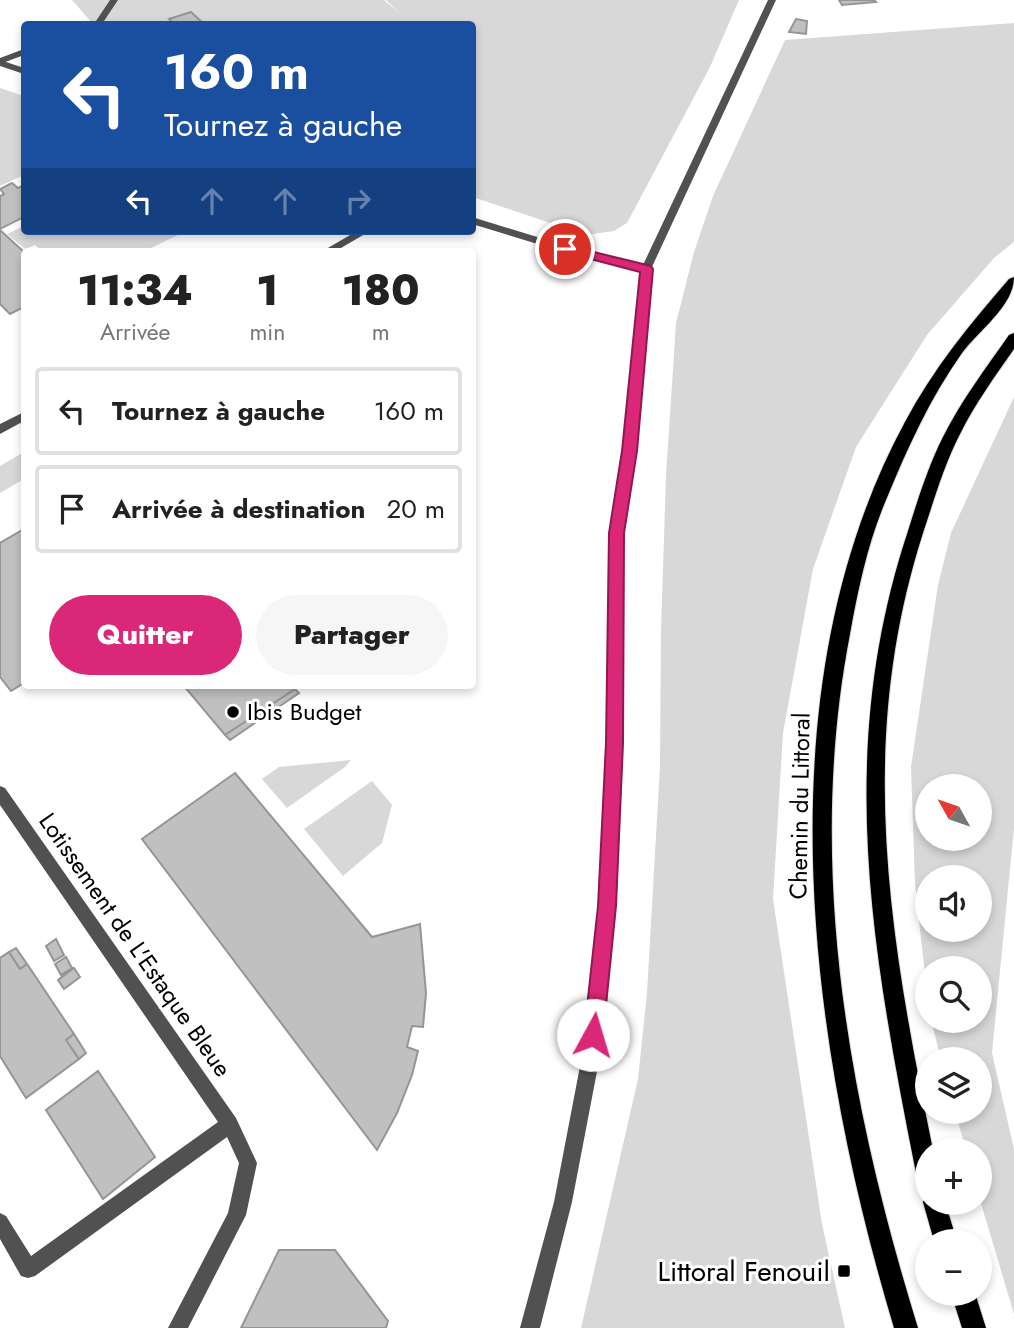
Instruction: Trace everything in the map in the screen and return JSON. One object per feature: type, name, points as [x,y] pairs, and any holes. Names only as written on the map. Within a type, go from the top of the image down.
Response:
[{"type":"main road","name":"Chemin du Littoral","points":[[906,1328],[873,1219],[842,1052],[826,938],[824,840],[828,733],[835,665],[847,597],[888,473],[916,415],[946,365],[982,314],[1014,282]]},
{"type":"main road","points":[[920,1138],[904,1062],[875,845],[875,769],[880,699],[892,617],[910,545],[928,496],[955,429],[1014,338]]},
{"type":"main road","points":[[967,1306],[974,1328]]},
{"type":"street","points":[[100,21],[114,0]]},
{"type":"street","points":[[530,1328],[563,1202],[590,1061],[607,906],[615,743],[617,533],[629,451],[646,269],[772,0]]},
{"type":"street","points":[[0,62],[21,53]]},
{"type":"street","points":[[0,62],[21,70]]},
{"type":"street","points":[[476,221],[584,254],[646,269]]},
{"type":"street","points":[[333,248],[358,235]]},
{"type":"street","points":[[0,429],[21,418]]},
{"type":"street","name":"Lotissement de L'Estaque Bleue","points":[[0,793],[230,1124],[248,1163],[237,1215],[178,1328]]},
{"type":"street","points":[[0,1222],[28,1269],[230,1124]]},
{"type":"shaded area","points":[[72,0],[384,0],[401,14],[386,0],[739,0],[710,67],[627,223],[614,231],[586,235],[476,198],[476,21],[90,21]]},
{"type":"shaded area","points":[[1014,23],[1014,242],[994,258],[927,335],[856,447],[813,569],[783,733],[773,899],[822,1224],[845,1328],[581,1328],[638,1079],[647,993],[660,766],[666,476],[676,323],[694,252],[713,196],[785,40]]},
{"type":"shaded area","points":[[0,88],[21,95],[21,176],[0,186]]},
{"type":"shaded area","points":[[21,227],[21,235],[178,235],[151,248],[38,248],[35,245],[24,248],[7,234]]},
{"type":"shaded area","points":[[1014,397],[1014,828],[992,1053],[992,1047],[938,1047],[934,1033],[992,1033],[992,956],[923,956],[921,942],[992,942],[992,865],[915,865],[915,884],[911,767],[938,585],[951,533]]},
{"type":"shaded area","points":[[21,454],[21,481],[0,493],[0,466]]},
{"type":"shaded area","points":[[351,760],[287,808],[262,779],[279,767]]},
{"type":"shaded area","points":[[372,781],[392,805],[382,843],[343,876],[304,829]]},
{"type":"shaded area","points":[[992,1053],[1014,1149],[1014,1314],[992,1240],[992,1229],[989,1229],[984,1215],[992,1215],[992,1138],[963,1138],[959,1124],[992,1124]]},
{"type":"building","points":[[839,0],[874,0],[876,2],[842,5]]},
{"type":"building","points":[[191,12],[201,21],[171,21],[169,19]]},
{"type":"building","points":[[796,19],[807,21],[806,34],[789,32]]},
{"type":"building","points":[[12,183],[18,188],[21,186],[21,218],[0,229],[0,196],[4,194],[0,189]]},
{"type":"building","points":[[0,230],[21,249],[21,308],[10,314],[0,304]]},
{"type":"building","points":[[21,531],[21,685],[11,691],[0,677],[0,543]]},
{"type":"building","name":"Ibis Budget","points":[[187,689],[295,689],[225,735]]},
{"type":"building","points":[[295,689],[299,693],[230,740],[225,735]]},
{"type":"building","points":[[235,773],[372,937],[420,924],[426,993],[423,1027],[412,1026],[407,1047],[418,1051],[412,1075],[397,1113],[377,1150],[142,839]]},
{"type":"building","points":[[56,939],[64,955],[54,961],[46,946]]},
{"type":"building","points":[[16,948],[27,964],[20,969],[9,952]]},
{"type":"building","points":[[9,952],[20,969],[27,964],[74,1034],[66,1040],[79,1059],[26,1098],[0,1056],[0,958]]},
{"type":"building","points":[[66,957],[72,968],[61,975],[55,964]]},
{"type":"building","points":[[74,968],[80,977],[64,989],[58,980]]},
{"type":"building","points":[[74,1034],[86,1053],[79,1059],[66,1040]]},
{"type":"building","points":[[98,1071],[155,1157],[103,1199],[46,1110]]},
{"type":"building","points":[[279,1250],[335,1250],[388,1321],[386,1328],[241,1328]]},
{"type":"place","name":"Ibis Budget","points":[[233,712]]},
{"type":"place","name":"Littoral Fenouil","points":[[844,1271]]},
{"type":"route","points":[[565,249],[646,269],[629,451],[617,533],[615,743],[607,906],[593,1035]]}]
